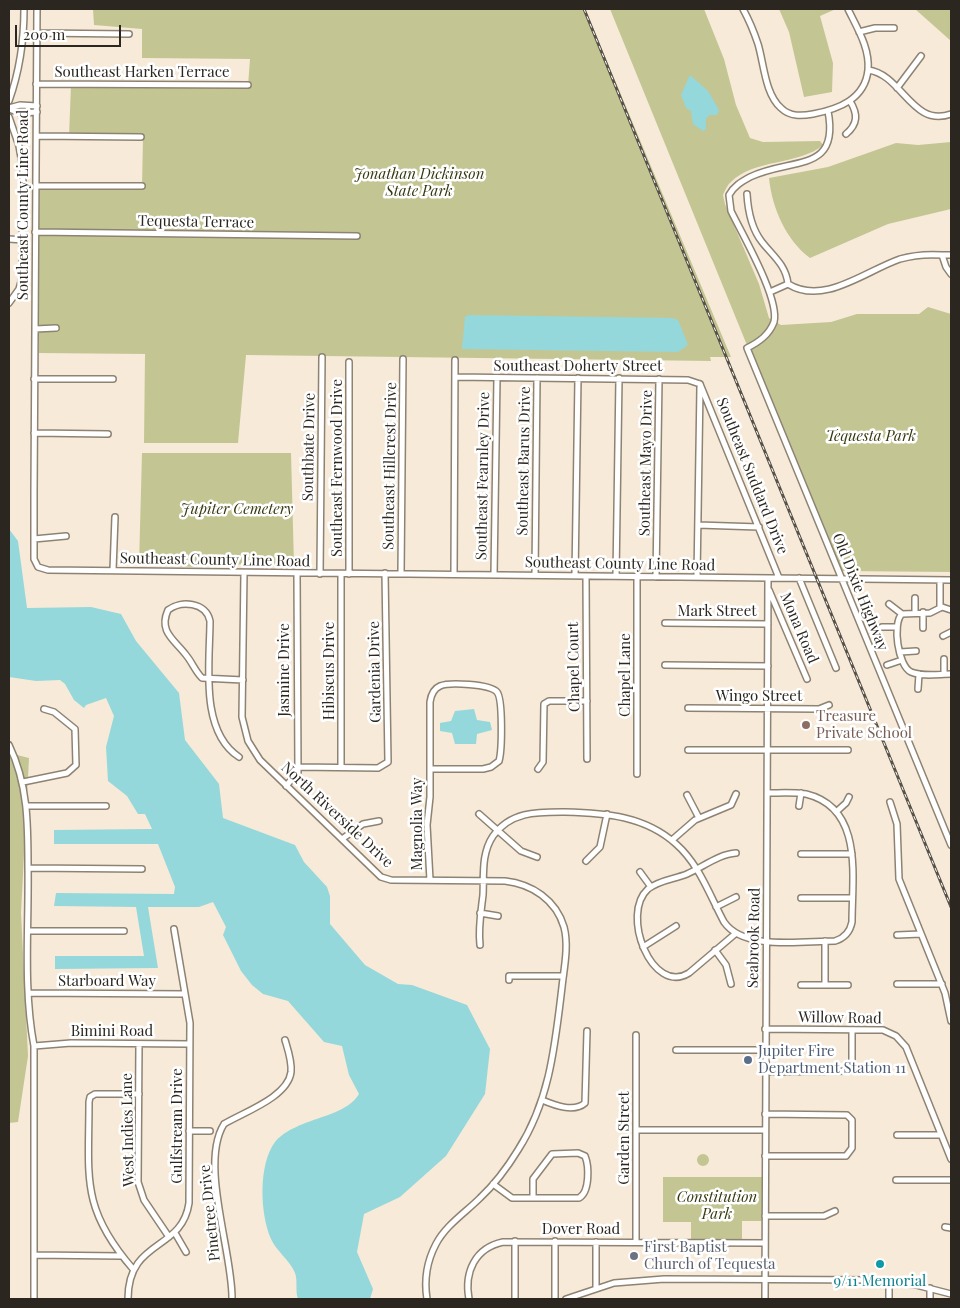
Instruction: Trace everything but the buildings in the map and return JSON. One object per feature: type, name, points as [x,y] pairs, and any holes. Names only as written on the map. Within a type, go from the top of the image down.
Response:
[{"type":"street","points":[[9,102],[18,77],[23,53],[24,9]]},
{"type":"street","name":"Southeast County Line Road","points":[[37,9],[34,561],[40,568],[244,573],[401,573],[951,580]]},
{"type":"street","points":[[743,9],[754,34],[769,88],[776,103],[784,111],[796,115],[828,111],[850,101],[862,87],[868,70],[866,48],[848,9]]},
{"type":"street","points":[[859,32],[875,28],[894,28]]},
{"type":"street","points":[[37,33],[129,34]]},
{"type":"street","points":[[897,88],[922,56]]},
{"type":"street","points":[[868,70],[883,74],[920,111],[937,116],[951,114]]},
{"type":"street","name":"Southeast Harken Terrace","points":[[36,84],[248,85]]},
{"type":"street","points":[[846,134],[852,128],[856,119],[856,113],[850,101]]},
{"type":"street","points":[[9,108],[20,105],[37,106]]},
{"type":"street","points":[[9,108],[20,113],[37,112]]},
{"type":"street","points":[[788,284],[770,292],[729,206],[732,190],[745,180],[766,170],[820,155],[830,141],[828,111]]},
{"type":"street","points":[[9,117],[22,163],[23,240],[22,278],[19,289],[9,303]]},
{"type":"street","points":[[37,136],[141,137]]},
{"type":"street","points":[[37,186],[142,186]]},
{"type":"street","points":[[747,194],[748,207],[755,230],[780,262],[788,284],[801,291],[820,291],[840,285],[903,258],[951,255]]},
{"type":"street","points":[[743,235],[755,230]]},
{"type":"street","name":"Tequesta Terrace","points":[[35,232],[357,236]]},
{"type":"street","points":[[9,239],[23,240]]},
{"type":"street","points":[[942,255],[946,267],[951,274]]},
{"type":"street","name":"Old Dixie Highway","points":[[770,292],[775,310],[771,327],[765,336],[747,348],[951,845]]},
{"type":"street","points":[[35,329],[56,328]]},
{"type":"street","name":"Southbate Drive","points":[[322,357],[322,574]]},
{"type":"street","name":"Southeast Hillcrest Drive","points":[[401,573],[403,359]]},
{"type":"street","points":[[454,574],[455,360]]},
{"type":"street","name":"Southeast Fernwood Drive","points":[[349,362],[349,574]]},
{"type":"street","name":"Southeast Doherty Street","points":[[455,377],[659,379],[692,380],[700,384]]},
{"type":"street","name":"Southeast Fearnley Drive","points":[[494,575],[496,378]]},
{"type":"street","name":"Southeast Barus Drive","points":[[535,575],[537,378]]},
{"type":"street","points":[[575,576],[578,378]]},
{"type":"street","points":[[616,576],[619,378]]},
{"type":"street","points":[[34,379],[113,379]]},
{"type":"street","name":"Southeast Mayo Drive","points":[[656,576],[659,379]]},
{"type":"street","points":[[697,577],[700,384]]},
{"type":"street","name":"Southeast Suddard Drive","points":[[700,384],[779,578]]},
{"type":"street","points":[[34,433],[108,434]]},
{"type":"street","points":[[115,518],[115,570]]},
{"type":"street","points":[[698,526],[759,527]]},
{"type":"street","points":[[34,536],[66,536]]},
{"type":"street","name":"North Riverside Drive","points":[[244,573],[242,717],[248,741],[260,760],[384,878],[483,880],[524,884],[539,892],[553,905],[566,934],[563,976],[552,1063],[542,1100],[519,1149],[493,1184],[445,1231],[432,1253],[426,1277],[427,1299]]},
{"type":"street","name":"Jasmine Drive","points":[[296,573],[298,767]]},
{"type":"street","name":"Gardenia Drive","points":[[342,768],[387,765],[385,573]]},
{"type":"street","name":"Hibiscus Drive","points":[[341,574],[342,768]]},
{"type":"street","name":"Chapel Court","points":[[586,576],[587,759]]},
{"type":"street","name":"Chapel Lane","points":[[637,576],[637,774]]},
{"type":"street","name":"Seabrook Road","points":[[765,1299],[768,578]]},
{"type":"street","points":[[799,578],[836,668]]},
{"type":"street","points":[[941,580],[941,607]]},
{"type":"street","name":"Mona Road","points":[[768,587],[807,679]]},
{"type":"street","points":[[915,598],[915,612]]},
{"type":"street","points":[[889,604],[902,614]]},
{"type":"street","points":[[239,757],[224,744],[217,731],[210,700],[209,680],[209,615],[197,605],[172,607],[165,618],[166,632],[186,653],[198,674],[202,678],[209,680],[243,680]]},
{"type":"street","points":[[941,607],[951,610]]},
{"type":"street","points":[[941,607],[935,612],[902,614],[898,619],[897,627],[900,652],[908,670],[918,674],[951,674]]},
{"type":"street","points":[[923,612],[923,628]]},
{"type":"street","name":"Mark Street","points":[[665,623],[768,624]]},
{"type":"street","points":[[882,627],[897,627]]},
{"type":"street","points":[[944,636],[951,632]]},
{"type":"street","points":[[900,652],[916,651]]},
{"type":"street","points":[[944,659],[944,674]]},
{"type":"street","points":[[887,665],[902,660]]},
{"type":"street","points":[[666,665],[768,666]]},
{"type":"street","points":[[918,674],[918,690]]},
{"type":"street","name":"Magnolia Way","points":[[430,769],[483,769],[491,768],[499,761],[500,705],[498,692],[486,685],[448,685],[440,686],[431,694],[427,825],[430,880]]},
{"type":"street","points":[[538,770],[543,762],[544,704],[549,701],[587,701]]},
{"type":"street","name":"Wingo Street","points":[[688,708],[818,709],[829,705]]},
{"type":"street","points":[[23,782],[67,773],[76,764],[75,729],[54,712],[44,709]]},
{"type":"street","points":[[9,745],[23,782],[27,806],[29,993],[30,1023],[34,1046],[34,1299]]},
{"type":"street","points":[[688,750],[848,750]]},
{"type":"street","points":[[286,786],[295,776],[298,767],[342,768]]},
{"type":"street","points":[[480,945],[480,913],[486,852],[498,830],[512,819],[531,813],[607,814],[638,821],[672,840],[688,856],[727,927],[735,934],[749,940],[837,940],[849,931],[851,924],[852,854],[848,833],[836,812],[820,800],[800,793],[768,793]]},
{"type":"street","points":[[799,806],[800,793]]},
{"type":"street","points":[[672,840],[683,828],[699,818],[730,806],[736,794]]},
{"type":"street","points":[[687,795],[699,818]]},
{"type":"street","points":[[836,812],[846,803],[849,797]]},
{"type":"street","points":[[890,802],[898,824],[897,854],[899,879],[942,984],[951,1021]]},
{"type":"street","points":[[27,806],[106,806]]},
{"type":"street","points":[[479,814],[521,851],[537,857]]},
{"type":"street","points":[[586,861],[600,847],[607,814]]},
{"type":"street","points":[[342,840],[362,824],[379,821]]},
{"type":"street","points":[[897,854],[901,842]]},
{"type":"street","points":[[735,934],[682,980],[663,973],[653,964],[643,947],[638,932],[638,913],[642,897],[650,887],[696,870],[727,854],[736,853]]},
{"type":"street","points":[[801,854],[852,854]]},
{"type":"street","points":[[28,868],[142,869]]},
{"type":"street","points":[[640,872],[650,887]]},
{"type":"street","points":[[716,907],[736,897]]},
{"type":"street","points":[[801,898],[852,898]]},
{"type":"street","points":[[480,913],[498,916]]},
{"type":"street","points":[[643,947],[676,926]]},
{"type":"street","name":"Gulfstream Drive","points":[[174,929],[190,1023],[189,1203],[184,1221],[175,1234]]},
{"type":"street","points":[[29,931],[124,931]]},
{"type":"street","points":[[897,935],[921,934]]},
{"type":"street","points":[[825,941],[825,985]]},
{"type":"street","points":[[715,950],[726,964],[731,984]]},
{"type":"street","points":[[509,980],[509,976],[563,976]]},
{"type":"street","points":[[897,984],[942,984]]},
{"type":"street","points":[[801,985],[848,985]]},
{"type":"street","name":"Starboard Way","points":[[29,993],[185,994]]},
{"type":"street","name":"Willow Road","points":[[765,1029],[886,1031],[901,1040],[951,1159]]},
{"type":"street","points":[[765,1072],[849,1071],[852,1064],[852,1030]]},
{"type":"street","points":[[542,1100],[562,1107],[578,1107],[585,1103],[587,1031]]},
{"type":"street","name":"Garden Street","points":[[636,1035],[636,1242]]},
{"type":"street","name":"Pinetree Drive","points":[[232,1299],[219,1206],[216,1152],[224,1124],[272,1097],[285,1086],[291,1072],[285,1040]]},
{"type":"street","name":"Bimini Road","points":[[34,1046],[71,1043],[189,1044]]},
{"type":"street","name":"West Indies Lane","points":[[139,1044],[140,1188],[144,1200],[169,1237]]},
{"type":"street","points":[[676,1050],[765,1050]]},
{"type":"street","points":[[133,1269],[121,1256],[98,1219],[90,1197],[89,1102],[90,1097],[95,1094],[139,1094]]},
{"type":"street","points":[[765,1114],[847,1115],[852,1120],[852,1148],[846,1156],[765,1156]]},
{"type":"street","points":[[636,1130],[765,1130]]},
{"type":"street","points":[[189,1131],[210,1131]]},
{"type":"street","points":[[897,1135],[941,1135]]},
{"type":"street","points":[[493,1184],[510,1197],[533,1198],[580,1198],[584,1195],[586,1180],[585,1156],[578,1153],[552,1154],[533,1179],[533,1198]]},
{"type":"street","points":[[896,1180],[951,1180]]},
{"type":"street","points":[[765,1216],[824,1216],[835,1210]]},
{"type":"street","points":[[128,1299],[128,1282],[133,1269],[145,1253],[175,1234],[186,1252]]},
{"type":"street","points":[[515,1241],[515,1299]]},
{"type":"street","name":"Dover Road","points":[[469,1299],[468,1274],[478,1256],[492,1245],[515,1241],[765,1243]]},
{"type":"street","points":[[555,1241],[555,1299]]},
{"type":"street","points":[[596,1242],[596,1288]]},
{"type":"street","points":[[34,1255],[121,1256]]},
{"type":"street","points":[[566,1299],[596,1288],[648,1279],[889,1281],[930,1288],[951,1294]]},
{"type":"street","points":[[889,1281],[889,1299]]},
{"type":"street","points":[[930,1288],[930,1299]]},
{"type":"green space","name":"Jonathan Dickinson State Park","points":[[93,9],[585,9],[731,357],[710,357],[711,361],[246,355],[238,443],[144,443],[145,354],[39,353],[39,186],[142,187],[143,137],[69,137],[71,85],[248,86],[250,59],[142,58],[142,29],[94,25]]},
{"type":"green space","name":"Tequesta Park","points":[[610,9],[704,9],[724,59],[736,105],[750,138],[763,142],[820,141],[823,145],[802,156],[751,169],[730,183],[723,195],[725,204],[759,284],[769,318],[781,325],[831,322],[857,314],[919,314],[928,307],[951,314],[951,572],[839,571]]},
{"type":"green space","points":[[779,9],[836,9],[820,16],[833,63],[832,92],[804,97],[789,32]]},
{"type":"green space","points":[[915,9],[951,9],[951,41]]},
{"type":"green space","points":[[951,142],[951,209],[888,224],[810,258],[801,251],[787,233],[773,201],[769,178],[828,167],[896,143],[918,145]]},
{"type":"green space","name":"Jupiter Cemetery","points":[[142,453],[291,453],[294,565],[201,564],[197,567],[139,565]]},
{"type":"green space","points":[[9,753],[29,758],[21,913],[28,1056],[18,1122],[9,1123]]},
{"type":"green space","points":[[703,1154],[709,1160],[703,1166],[697,1160]]},
{"type":"green space","name":"Constitution Park","points":[[663,1177],[764,1177],[764,1221],[742,1221],[742,1242],[691,1241],[691,1222],[663,1222]]},
{"type":"water","points":[[690,75],[708,91],[719,110],[717,115],[710,115],[706,118],[706,129],[703,131],[693,124],[691,111],[686,108],[681,95]]},
{"type":"water","points":[[469,315],[672,318],[678,320],[688,345],[678,352],[462,349],[465,317]]},
{"type":"water","points":[[9,529],[18,541],[27,608],[91,607],[121,614],[136,641],[179,693],[185,740],[219,784],[223,818],[295,845],[304,862],[327,887],[330,896],[330,924],[365,965],[398,984],[412,985],[467,1005],[490,1049],[485,1094],[446,1156],[400,1197],[364,1214],[357,1252],[373,1289],[370,1299],[298,1299],[295,1273],[276,1248],[267,1229],[262,1190],[263,1176],[269,1152],[275,1142],[295,1127],[334,1113],[348,1105],[359,1094],[349,1075],[342,1046],[324,1042],[288,1001],[263,994],[252,985],[241,971],[223,935],[226,927],[213,902],[199,907],[148,907],[158,968],[55,969],[55,956],[144,956],[136,907],[54,906],[56,893],[174,894],[175,887],[158,844],[54,844],[54,830],[152,829],[145,814],[138,814],[127,796],[108,781],[106,747],[114,716],[106,698],[86,705],[84,708],[74,700],[65,684],[60,680],[36,681],[9,677]]},
{"type":"water","points":[[474,709],[477,720],[490,722],[492,730],[477,734],[476,744],[455,744],[452,733],[440,731],[440,723],[451,721],[455,711]]},
{"type":"railway","points":[[584,9],[951,907]]},
{"type":"place","name":"Treasure Private School","points":[[806,725]]},
{"type":"place","name":"Jupiter Fire Department Station 11","points":[[748,1060]]},
{"type":"place","name":"First Baptist Church of Tequesta","points":[[634,1256]]},
{"type":"place","name":"9/11 Memorial","points":[[880,1264]]}]
